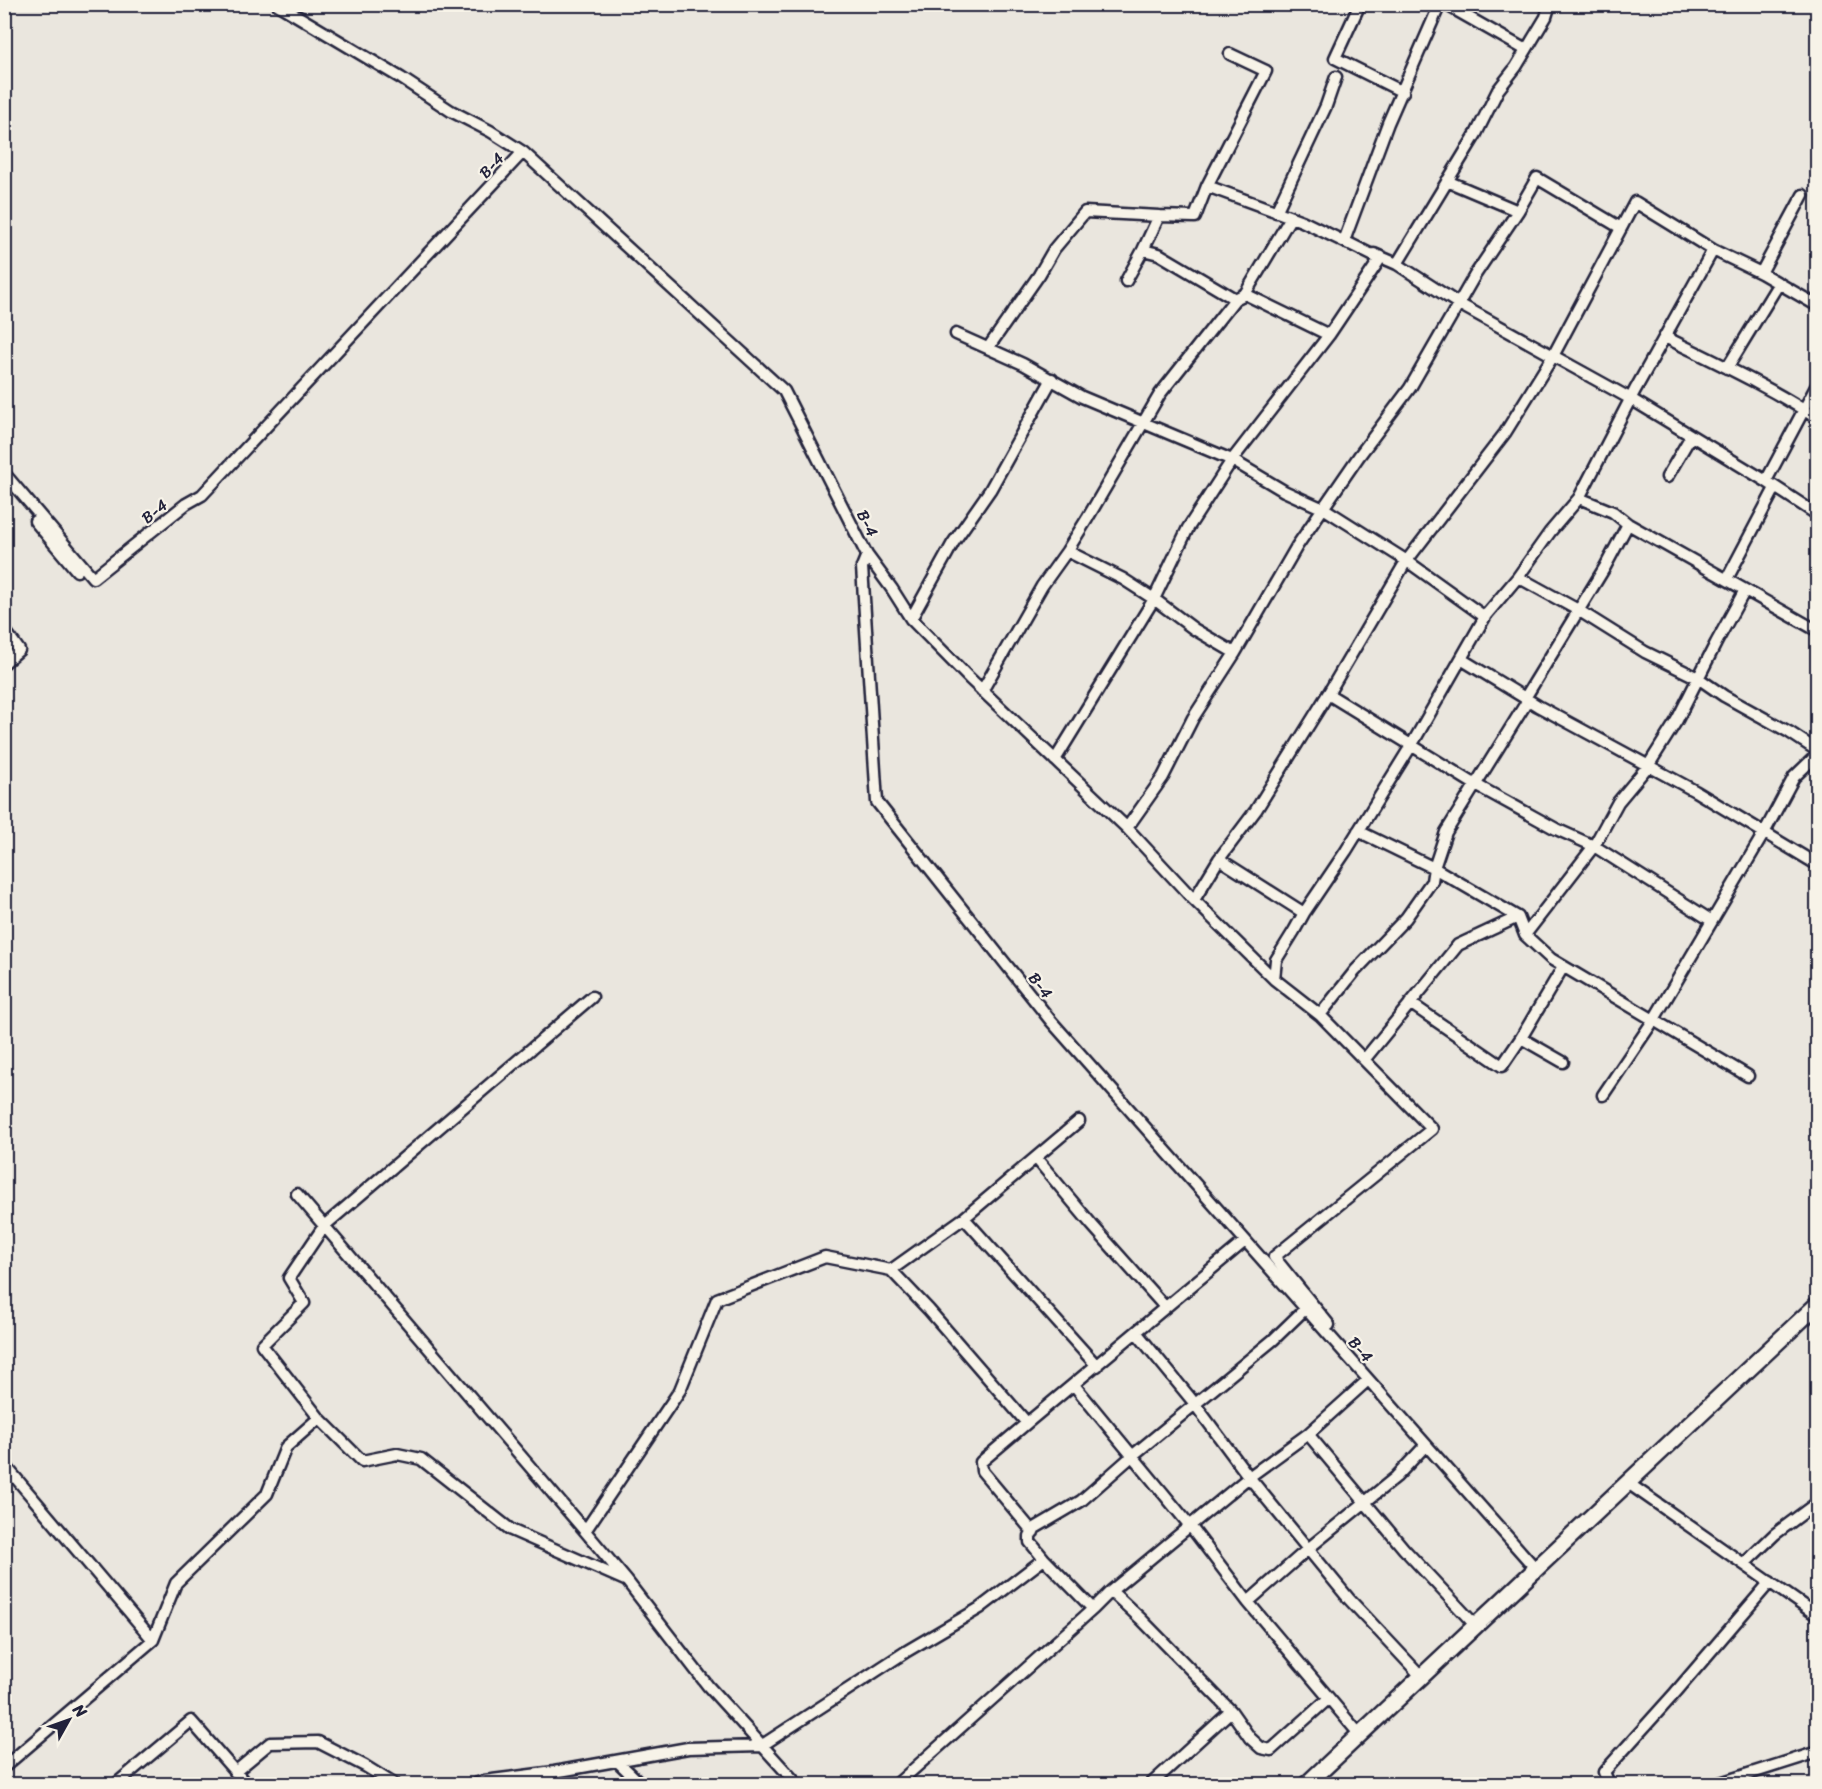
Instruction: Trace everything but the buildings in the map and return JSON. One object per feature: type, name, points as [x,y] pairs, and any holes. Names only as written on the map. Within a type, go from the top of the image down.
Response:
[{"type":"highway","points":[[1307,1785],[1818,1304]]},
{"type":"street","points":[[277,4],[523,153]]},
{"type":"street","points":[[1360,4],[1335,58],[1403,92]]},
{"type":"street","points":[[1344,242],[1388,123],[1440,4]]},
{"type":"street","points":[[1445,4],[1526,50]]},
{"type":"street","points":[[1397,264],[1476,134],[1498,90],[1516,67],[1546,17],[1550,4]]},
{"type":"street","points":[[988,348],[1039,275],[1054,249],[1085,212],[1195,217],[1207,186],[1266,71],[1230,54]]},
{"type":"street","points":[[1276,212],[1326,106],[1336,77]]},
{"type":"street","name":"B-4","points":[[4,473],[93,578],[186,504],[202,495],[523,153],[784,391],[867,555],[862,567],[877,802],[1051,1021],[1536,1569]]},
{"type":"street","points":[[1127,828],[1163,777],[1193,718],[1235,654],[1297,546],[1321,509],[1410,388],[1484,261],[1537,178],[1621,228]]},
{"type":"street","points":[[1447,181],[1518,211]]},
{"type":"street","points":[[1054,760],[1154,599],[1188,528],[1232,460],[1329,335],[1380,259],[1291,217],[1207,186]]},
{"type":"street","points":[[1761,273],[1803,195]]},
{"type":"street","points":[[1194,900],[1219,859],[1256,810],[1407,561],[1505,433],[1552,356],[1635,202],[1713,250],[1761,273],[1818,306]]},
{"type":"street","points":[[1126,281],[1159,216]]},
{"type":"street","points":[[982,691],[1042,585],[1067,552],[1160,394],[1240,296],[1291,217]]},
{"type":"street","points":[[1344,242],[1397,264],[1459,304],[1631,399],[1818,515]]},
{"type":"street","points":[[1143,250],[1159,254],[1240,296],[1329,335]]},
{"type":"street","points":[[1274,979],[1276,960],[1411,746],[1485,617],[1518,577],[1550,532],[1580,498],[1635,390],[1713,250]]},
{"type":"street","points":[[1727,368],[1779,283]]},
{"type":"street","points":[[956,333],[1052,379],[1082,397],[1232,460],[1284,491],[1328,512],[1407,561],[1485,617]]},
{"type":"street","points":[[1665,337],[1727,368],[1818,419]]},
{"type":"street","points":[[911,619],[952,543],[990,490],[1052,379]]},
{"type":"street","points":[[1727,579],[1771,485],[1803,409],[1818,383]]},
{"type":"street","points":[[1667,477],[1691,436]]},
{"type":"street","points":[[4,483],[77,571]]},
{"type":"street","points":[[1580,498],[1612,513],[1818,631]]},
{"type":"street","points":[[1320,1015],[1355,971],[1406,918],[1432,880],[1446,832],[1605,567],[1628,524]]},
{"type":"street","points":[[1067,552],[1123,579],[1194,629],[1235,654]]},
{"type":"street","points":[[867,555],[911,619],[982,691],[1127,828],[1194,900],[1274,979],[1320,1015],[1432,1129],[1274,1257],[1423,1442],[1396,1477],[1309,1548],[1248,1602]]},
{"type":"street","points":[[1518,577],[1578,610],[1645,652],[1698,678],[1730,700],[1789,732],[1818,752],[1794,777],[1764,833],[1653,1021],[1603,1095]]},
{"type":"street","points":[[1524,935],[1594,846],[1618,802],[1648,766],[1677,720],[1745,590]]},
{"type":"street","points":[[4,629],[19,650],[4,663]]},
{"type":"street","points":[[1461,659],[1818,865]]},
{"type":"street","points":[[1328,694],[1476,785],[1556,829],[1594,846],[1712,921]]},
{"type":"street","points":[[1358,831],[1434,868],[1518,917],[1524,935],[1551,959],[1748,1076]]},
{"type":"street","points":[[1219,859],[1304,913]]},
{"type":"street","points":[[1364,1060],[1458,945],[1518,917]]},
{"type":"street","points":[[1410,1003],[1502,1066],[1563,967]]},
{"type":"street","points":[[592,997],[324,1226],[289,1278],[304,1303],[262,1345],[319,1418],[362,1461],[397,1454],[420,1459],[511,1530],[627,1581]]},
{"type":"street","points":[[1521,1038],[1563,1062]]},
{"type":"street","points":[[891,1270],[964,1218],[1079,1121]]},
{"type":"street","points":[[1036,1158],[1092,1225],[1166,1307]]},
{"type":"street","points":[[297,1194],[627,1581],[708,1686],[797,1785]]},
{"type":"street","points":[[964,1218],[1097,1366]]},
{"type":"street","points":[[1033,1532],[982,1471],[981,1462],[1245,1241]]},
{"type":"street","points":[[585,1531],[680,1390],[717,1299],[825,1257],[891,1270],[929,1310],[1027,1423]]},
{"type":"street","points":[[1093,1609],[1030,1542],[1030,1536],[1035,1528],[1082,1501],[1132,1456],[1273,1340],[1305,1309]]},
{"type":"street","points":[[1136,1332],[1195,1405],[1248,1477],[1349,1599],[1422,1677]]},
{"type":"street","points":[[897,1785],[1111,1591],[1191,1527],[1248,1477],[1308,1434],[1368,1380]]},
{"type":"street","points":[[1074,1385],[1191,1527],[1248,1602],[1360,1735]]},
{"type":"street","points":[[4,1767],[153,1640],[176,1583],[267,1494],[286,1448],[319,1418]]},
{"type":"street","points":[[1308,1434],[1404,1549],[1476,1626]]},
{"type":"street","points":[[4,1464],[153,1640]]},
{"type":"street","points":[[1628,1483],[1818,1616]]},
{"type":"street","points":[[1744,1564],[1775,1534],[1818,1502]]},
{"type":"street","points":[[475,1785],[658,1752],[688,1748],[761,1746],[907,1651],[980,1608],[1044,1559]]},
{"type":"street","points":[[1609,1785],[1604,1772],[1770,1582]]},
{"type":"street","points":[[1111,1591],[1141,1618],[1231,1711],[1250,1738],[1262,1748],[1271,1750],[1328,1698]]},
{"type":"street","points":[[1150,1785],[1231,1711]]},
{"type":"street","points":[[116,1785],[191,1721],[246,1785]]},
{"type":"street","points":[[235,1772],[270,1743],[318,1742],[366,1766],[394,1785]]},
{"type":"street","points":[[1717,1785],[1818,1752]]},
{"type":"street","points":[[617,1761],[641,1785]]}]
